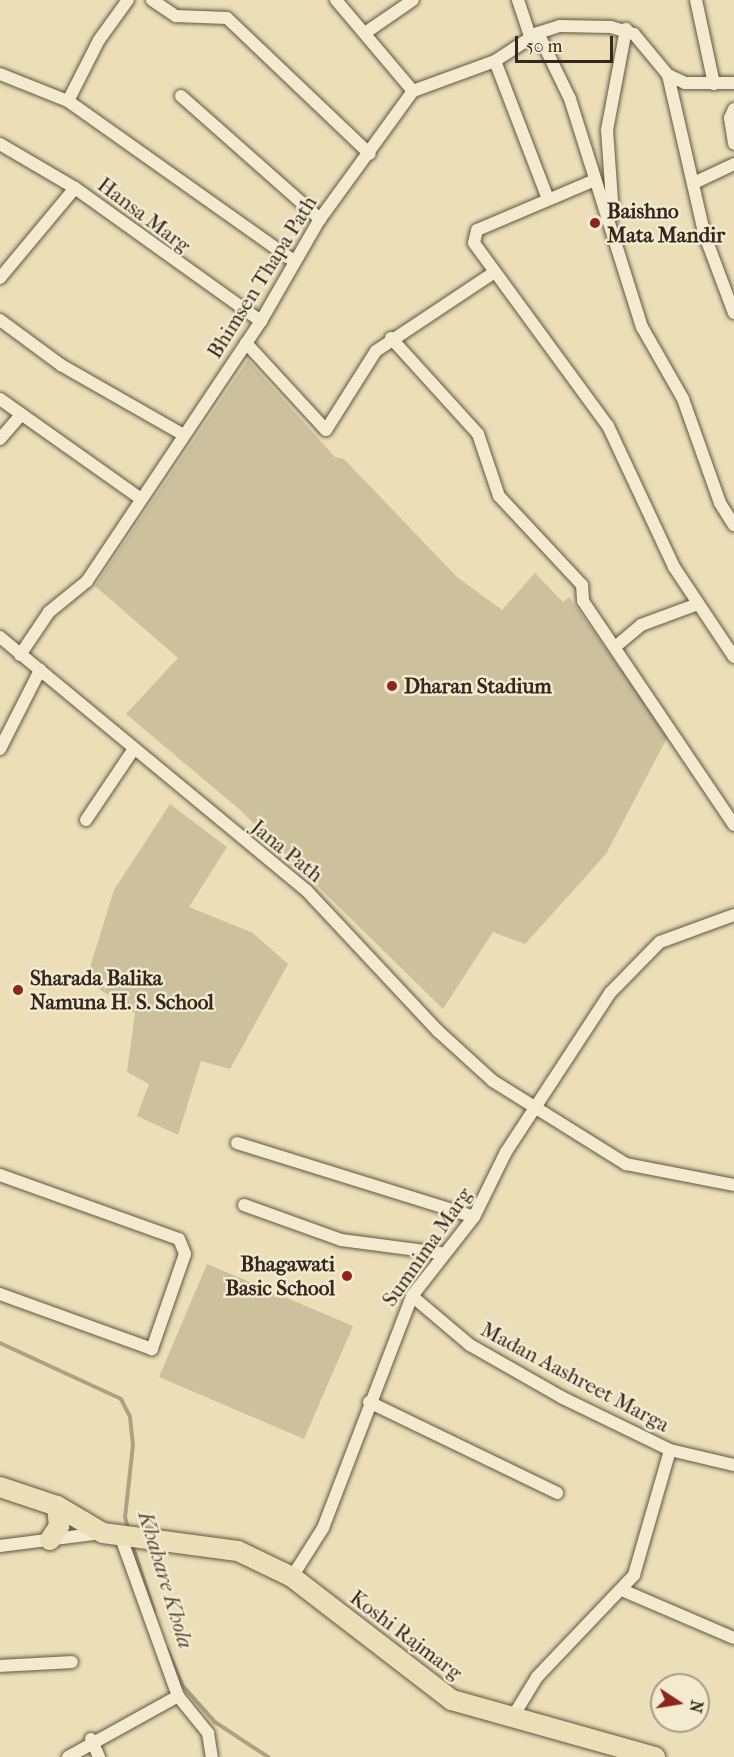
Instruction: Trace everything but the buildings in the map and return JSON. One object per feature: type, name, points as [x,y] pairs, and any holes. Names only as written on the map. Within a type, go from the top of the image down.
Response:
[{"type":"main road","name":"Koshi Rajmarg","points":[[0,1487],[57,1506],[121,1535],[238,1551],[292,1577],[452,1700],[655,1757]]},
{"type":"main road","points":[[50,1540],[59,1526],[57,1506]]},
{"type":"street","points":[[68,101],[99,40],[128,0]]},
{"type":"street","points":[[152,0],[176,16],[227,18],[370,154]]},
{"type":"street","points":[[336,0],[413,91]]},
{"type":"street","points":[[365,33],[412,0]]},
{"type":"street","points":[[518,0],[570,99],[595,180],[613,225],[642,327],[683,399],[720,503],[734,525]]},
{"type":"street","points":[[696,0],[714,84]]},
{"type":"street","name":"Bhimsen Thapa Path","points":[[20,655],[49,612],[87,581],[182,434],[261,321],[320,219],[370,154],[390,116],[413,91],[495,61],[535,36],[560,26],[626,29]]},
{"type":"street","points":[[626,29],[668,75],[684,83],[734,83]]},
{"type":"street","points":[[613,225],[607,130],[626,29]]},
{"type":"street","points":[[495,61],[548,199]]},
{"type":"street","points":[[0,74],[68,101],[294,261]]},
{"type":"street","points":[[668,75],[681,142],[696,182],[705,237],[734,313]]},
{"type":"street","points":[[181,96],[320,219]]},
{"type":"street","points":[[734,109],[730,118],[734,144]]},
{"type":"street","name":"Hansa Marg","points":[[0,144],[75,188],[261,321]]},
{"type":"street","points":[[696,182],[734,164]]},
{"type":"street","points":[[595,180],[477,230],[474,243],[492,274],[608,426],[656,533],[698,604],[734,657]]},
{"type":"street","points":[[0,278],[75,188]]},
{"type":"street","points":[[246,343],[326,430],[363,369],[391,338],[492,274]]},
{"type":"street","points":[[0,320],[61,365],[182,434]]},
{"type":"street","points":[[391,338],[478,434],[499,496],[582,585],[582,602],[615,647],[734,825]]},
{"type":"street","points":[[0,399],[20,416],[140,498]]},
{"type":"street","points":[[0,439],[20,416]]},
{"type":"street","points":[[615,647],[641,625],[698,604]]},
{"type":"street","name":"Jana Path","points":[[0,637],[133,750],[306,890],[466,1059],[536,1108],[626,1164],[734,1185]]},
{"type":"street","points":[[0,749],[40,670]]},
{"type":"street","points":[[86,820],[133,750]]},
{"type":"street","name":"Sumnima Marg","points":[[292,1577],[323,1528],[369,1402],[412,1296],[440,1253],[474,1217],[536,1108],[610,993],[660,942],[734,915]]},
{"type":"street","points":[[237,1143],[474,1217]]},
{"type":"street","points":[[0,1175],[179,1239],[185,1254],[152,1349],[0,1294]]},
{"type":"street","points":[[244,1205],[341,1240],[440,1253]]},
{"type":"street","name":"Madan Aashreet Marga","points":[[412,1296],[493,1361],[670,1450],[734,1465]]},
{"type":"street","points":[[369,1402],[557,1493]]},
{"type":"street","points":[[512,1718],[537,1677],[622,1590],[647,1542],[670,1450]]},
{"type":"street","points":[[0,1546],[121,1535],[178,1696],[208,1733],[212,1757]]},
{"type":"street","points":[[622,1590],[734,1638]]},
{"type":"street","points":[[0,1666],[72,1662]]},
{"type":"street","points":[[68,1757],[91,1739],[178,1696]]},
{"type":"street","points":[[91,1739],[99,1757]]},
{"type":"shaded area","name":"Dharan Stadium","points":[[248,360],[335,457],[344,459],[457,577],[502,610],[535,573],[563,602],[569,597],[668,736],[606,854],[525,944],[493,932],[443,1009],[239,809],[126,714],[178,658],[95,586]]},
{"type":"shaded area","points":[[170,804],[227,847],[189,907],[253,933],[288,964],[230,1069],[201,1061],[178,1135],[137,1116],[149,1084],[127,1072],[135,1013],[86,980],[114,890]]},
{"type":"shaded area","points":[[207,1264],[353,1326],[304,1439],[159,1377]]},
{"type":"waterway","name":"Khahare Khola","points":[[0,1343],[121,1399],[130,1417],[133,1445],[125,1517],[129,1531]]},
{"type":"waterway","name":"Khahare Khola","points":[[132,1544],[154,1611]]},
{"type":"waterway","name":"Khahare Khola","points":[[167,1649],[182,1685],[215,1722],[268,1757]]},
{"type":"place","name":"Baishno Mata Mandir","points":[[595,223]]},
{"type":"place","name":"Dharan Stadium","points":[[392,686]]},
{"type":"place","name":"Sharada Balika Namuna H. S. School","points":[[18,990]]},
{"type":"place","name":"Bhagawati Basic School","points":[[347,1276]]}]
